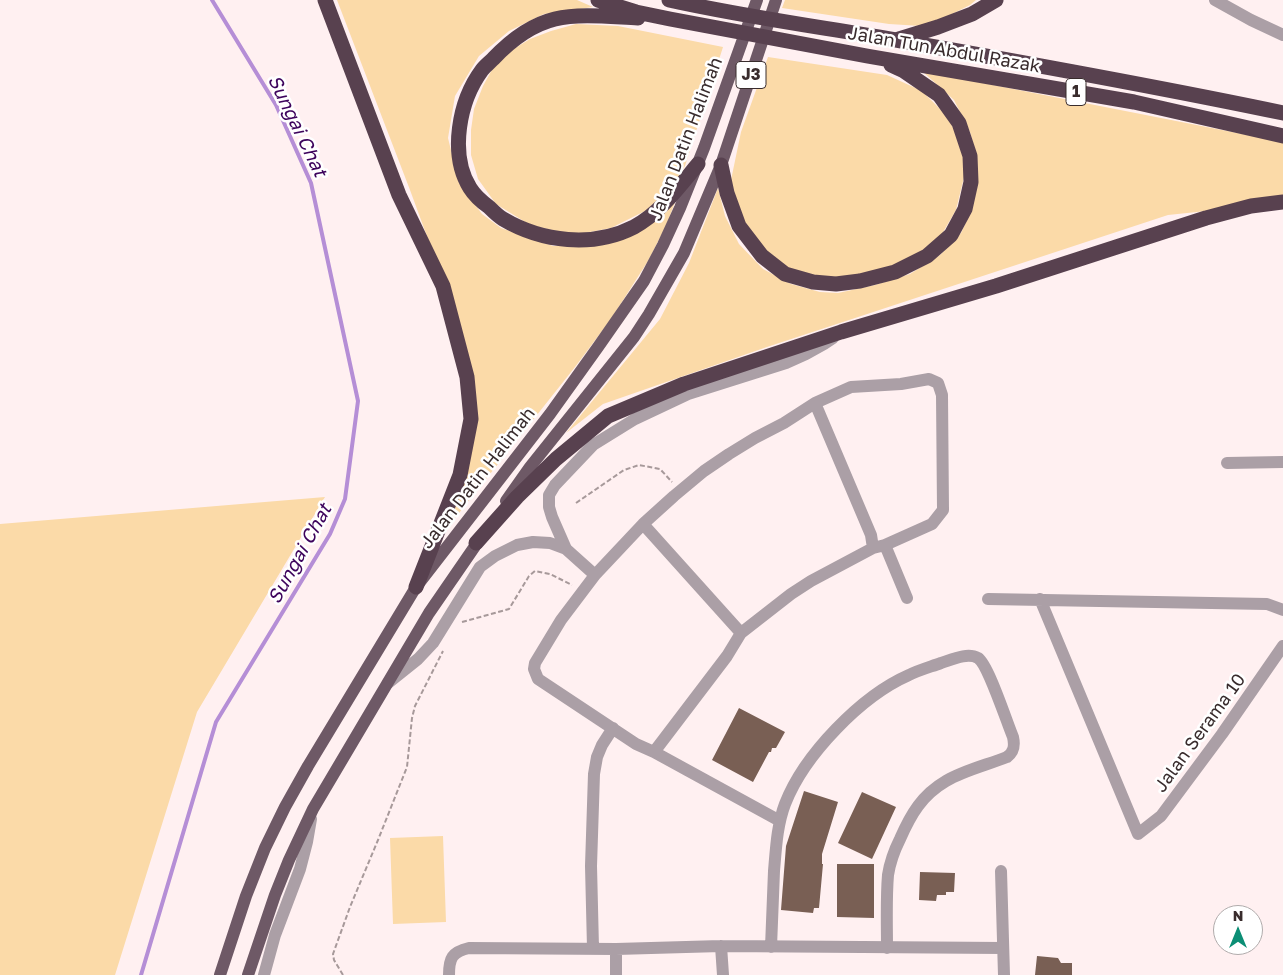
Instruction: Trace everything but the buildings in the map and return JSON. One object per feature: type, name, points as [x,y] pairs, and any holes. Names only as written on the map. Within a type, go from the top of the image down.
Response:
[{"type":"highway","points":[[325,0],[399,195],[444,286],[467,377],[471,419],[460,475],[416,587]]},
{"type":"highway","name":"Jalan Tun Abdul Razak","points":[[598,0],[636,12],[670,19],[867,56],[1134,102],[1283,136]]},
{"type":"highway","name":"Jalan Tun Abdul Razak","points":[[669,0],[1139,84],[1283,113]]},
{"type":"highway","points":[[682,0],[698,6]]},
{"type":"highway","points":[[895,40],[938,28],[972,14],[996,0]]},
{"type":"highway","points":[[670,19],[578,16],[557,18],[537,24],[514,39],[482,71],[472,88],[462,111],[458,136],[459,157],[465,178],[471,190],[502,218],[528,231],[558,238],[585,241],[611,237],[634,227],[654,214],[698,164]]},
{"type":"highway","points":[[723,158],[727,193],[739,226],[762,256],[786,274],[813,282],[836,284],[860,281],[895,272],[928,256],[951,235],[965,209],[972,182],[970,156],[960,123],[939,95],[904,71],[867,56]]},
{"type":"highway","points":[[476,543],[516,497],[549,465],[608,416],[684,384],[841,332],[996,286],[1206,218],[1251,206],[1283,202]]},
{"type":"main road","name":"Jalan Datin Halimah","points":[[220,975],[246,896],[265,848],[285,807],[416,587],[550,414],[644,281],[677,215],[698,164],[757,0]]},
{"type":"main road","name":"Jalan Datin Halimah","points":[[248,975],[275,895],[313,809],[429,613],[530,467],[634,337],[684,253],[723,158],[776,0]]},
{"type":"street","points":[[1215,0],[1250,20],[1283,35]]},
{"type":"street","points":[[566,549],[552,517],[549,495],[555,485],[593,445],[635,419],[688,394],[793,360],[824,344],[841,332]]},
{"type":"street","points":[[654,752],[727,656],[741,633],[791,594],[879,547],[932,524],[943,510],[942,395],[938,383],[929,379],[901,384],[851,387],[815,403],[704,471],[644,524],[595,575],[561,620],[535,663],[534,669],[538,679],[636,744],[780,820]]},
{"type":"street","points":[[815,403],[871,535],[907,598]]},
{"type":"street","points":[[1227,463],[1283,462]]},
{"type":"street","points":[[644,524],[741,633]]},
{"type":"street","points":[[385,686],[418,659],[432,643],[480,567],[495,556],[517,546],[533,542],[550,543],[566,549],[595,575]]},
{"type":"street","points":[[988,599],[1267,604],[1283,610]]},
{"type":"street","name":"Jalan Serama 10","points":[[1040,600],[1138,834],[1161,816],[1222,734],[1283,646]]},
{"type":"street","points":[[771,947],[775,857],[780,820],[792,788],[807,764],[845,720],[867,700],[887,687],[909,675],[932,666],[966,656],[980,659],[987,671],[1013,737],[1014,750],[1007,757],[946,781],[930,792],[914,810],[895,850],[888,874],[887,948]]},
{"type":"street","points":[[593,948],[591,866],[594,774],[597,757],[613,728]]},
{"type":"street","points":[[264,975],[275,935],[300,869],[313,809]]},
{"type":"street","points":[[1001,871],[1004,975]]},
{"type":"street","points":[[449,975],[453,955],[460,950],[469,948],[616,949],[721,946],[1003,948]]},
{"type":"street","points":[[721,946],[722,975]]},
{"type":"street","points":[[616,949],[616,975]]},
{"type":"path","points":[[576,503],[624,470],[639,465],[660,469],[680,491]]},
{"type":"path","points":[[460,622],[509,609],[529,576],[535,571],[559,578],[583,590]]},
{"type":"path","points":[[343,975],[334,960],[333,954],[407,766],[415,706],[444,649]]},
{"type":"shaded area","points":[[337,0],[577,0],[593,7],[544,14],[509,31],[479,56],[455,96],[448,138],[459,183],[482,214],[501,228],[553,246],[597,246],[636,233],[680,189],[666,226],[648,261],[611,319],[440,537],[473,429],[461,329]]},
{"type":"shaded area","points":[[785,0],[976,0],[936,22],[921,26],[889,24],[782,8]]},
{"type":"shaded area","points":[[576,24],[618,26],[723,47],[685,166],[672,188],[645,211],[611,228],[574,235],[530,225],[496,204],[478,179],[471,155],[471,130],[474,109],[483,86],[494,66],[512,50],[530,39]]},
{"type":"shaded area","points":[[768,57],[887,75],[922,91],[945,114],[961,141],[965,173],[956,210],[939,239],[913,257],[877,272],[842,280],[796,273],[773,259],[741,220],[731,180],[741,132]]},
{"type":"shaded area","points":[[922,71],[1283,142],[1283,203],[1168,215],[767,347],[603,404],[566,433],[660,319],[689,263],[718,188],[725,216],[739,244],[763,269],[791,284],[820,292],[838,293],[875,285],[910,274],[940,255],[961,233],[972,209],[977,158],[970,132],[954,100]]},
{"type":"shaded area","points":[[325,497],[197,712],[115,975],[0,975],[0,524]]},
{"type":"shaded area","points":[[443,836],[446,922],[393,924],[390,838]]},
{"type":"waterway","name":"Sungai Chat","points":[[141,975],[216,722],[330,534],[345,499],[358,401],[311,183],[276,105],[212,0]]}]
